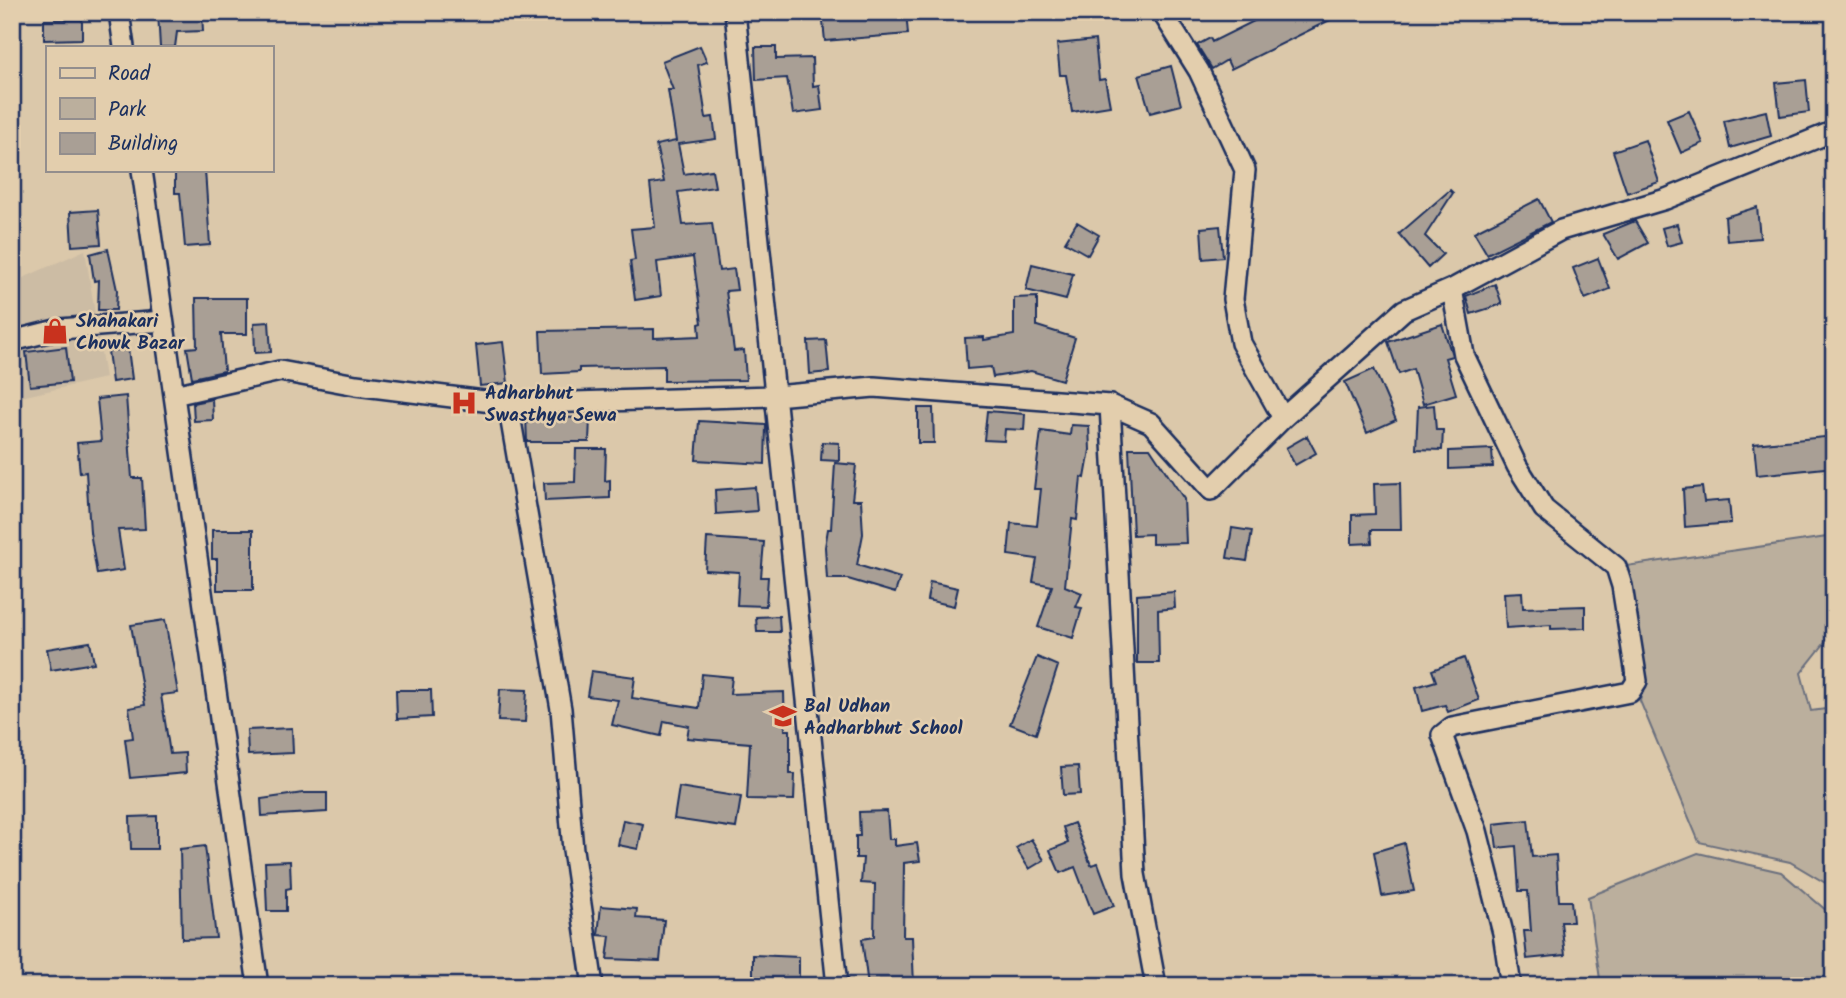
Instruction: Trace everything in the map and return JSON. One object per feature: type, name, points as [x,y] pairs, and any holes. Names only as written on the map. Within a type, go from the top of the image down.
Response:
[{"type":"street","points":[[119,12],[124,46]]},
{"type":"street","points":[[735,12],[837,986]]},
{"type":"street","points":[[1162,12],[1199,71],[1245,170],[1233,299],[1241,343],[1283,418]]},
{"type":"street","points":[[174,395],[280,371],[356,385],[508,404],[775,396],[874,387],[1110,405],[1151,423],[1211,490],[1283,418],[1404,310],[1452,289],[1561,230],[1666,199],[1834,131]]},
{"type":"street","points":[[142,172],[258,986]]},
{"type":"street","points":[[1452,289],[1464,355],[1517,466],[1544,509],[1616,567],[1622,586],[1637,681],[1630,692],[1452,727],[1441,735],[1477,831],[1503,933],[1511,986]]},
{"type":"street","points":[[12,341],[60,329],[163,321]]},
{"type":"street","points":[[508,404],[561,709],[573,850],[593,986]]},
{"type":"street","points":[[1110,405],[1135,874],[1156,986]]},
{"type":"shaded area","name":"Shahakari Chowk Bazar","points":[[85,250],[105,378],[12,399],[12,283]]},
{"type":"green space","points":[[1834,536],[1834,590],[1827,640],[1801,673],[1811,711],[1834,708],[1834,888],[1790,862],[1699,842],[1640,701],[1645,681],[1626,566]]},
{"type":"green space","points":[[1698,853],[1781,872],[1834,917],[1834,986],[1601,986],[1588,897]]},
{"type":"building","points":[[158,12],[202,12],[203,31],[177,32],[175,46],[160,46]]},
{"type":"building","points":[[822,12],[906,12],[908,34],[825,41]]},
{"type":"building","points":[[1272,12],[1346,12],[1231,69],[1227,60],[1212,69],[1197,45],[1210,38],[1212,42]]},
{"type":"building","points":[[44,20],[82,20],[82,39],[44,40]]},
{"type":"building","points":[[1095,40],[1099,80],[1105,79],[1110,106],[1072,112],[1066,75],[1060,75],[1057,44]]},
{"type":"building","points":[[700,46],[707,62],[698,65],[706,118],[713,117],[716,139],[678,144],[684,174],[712,170],[715,187],[678,192],[683,225],[712,223],[719,271],[734,269],[737,290],[726,291],[734,351],[744,350],[746,380],[664,381],[664,366],[579,368],[579,372],[542,374],[540,331],[654,329],[654,338],[700,336],[699,324],[702,323],[693,257],[657,262],[661,296],[635,300],[630,261],[635,260],[631,229],[655,227],[650,184],[664,182],[656,145],[676,141],[668,90],[673,90],[662,61]]},
{"type":"building","points":[[755,47],[776,47],[776,59],[812,58],[813,86],[819,85],[822,110],[793,114],[787,78],[756,80]]},
{"type":"building","points":[[1171,66],[1181,105],[1150,113],[1139,75]]},
{"type":"building","points":[[1806,80],[1809,112],[1780,116],[1776,83]]},
{"type":"building","points":[[1689,111],[1703,143],[1681,153],[1667,120]]},
{"type":"building","points":[[1766,111],[1771,136],[1730,148],[1724,121]]},
{"type":"building","points":[[1645,140],[1659,182],[1627,193],[1613,151]]},
{"type":"building","points":[[175,172],[205,172],[210,245],[185,247],[180,193],[175,193]]},
{"type":"building","points":[[1450,190],[1453,193],[1425,236],[1443,254],[1428,268],[1399,234]]},
{"type":"building","points":[[1539,199],[1551,222],[1487,254],[1474,232]]},
{"type":"building","points":[[1757,207],[1760,238],[1727,241],[1725,217]]},
{"type":"building","points":[[98,210],[101,244],[72,246],[70,212]]},
{"type":"building","points":[[1635,221],[1648,243],[1618,259],[1603,234]]},
{"type":"building","points":[[1077,222],[1099,235],[1088,255],[1065,242]]},
{"type":"building","points":[[1677,224],[1682,242],[1667,246],[1662,228]]},
{"type":"building","points":[[1220,226],[1223,257],[1203,259],[1201,228]]},
{"type":"building","points":[[108,249],[117,290],[116,310],[98,310],[99,280],[94,281],[90,254]]},
{"type":"building","points":[[1598,258],[1610,289],[1585,299],[1573,268]]},
{"type":"building","points":[[1032,264],[1073,274],[1066,300],[1026,290]]},
{"type":"building","points":[[1495,284],[1502,304],[1471,314],[1466,296]]},
{"type":"building","points":[[1037,297],[1037,326],[1075,338],[1062,380],[1031,371],[993,377],[991,367],[967,369],[965,338],[984,337],[984,340],[1014,335],[1014,298]]},
{"type":"building","points":[[196,298],[247,298],[247,334],[221,334],[224,371],[192,378],[187,348],[197,347]]},
{"type":"building","points":[[269,322],[271,352],[255,353],[254,323]]},
{"type":"building","points":[[1442,324],[1452,356],[1445,358],[1456,394],[1423,404],[1413,369],[1399,374],[1388,342]]},
{"type":"building","points":[[826,340],[829,372],[810,374],[808,341]]},
{"type":"building","points":[[503,342],[508,383],[480,386],[476,345]]},
{"type":"building","points":[[66,347],[70,382],[30,386],[26,352]]},
{"type":"building","points":[[128,349],[132,379],[112,382],[108,351]]},
{"type":"building","points":[[1374,369],[1396,420],[1367,433],[1345,382]]},
{"type":"building","points":[[126,396],[132,478],[142,478],[145,529],[118,530],[124,570],[97,574],[90,532],[86,472],[80,473],[77,443],[101,441],[97,399]]},
{"type":"building","points":[[212,399],[213,420],[194,421],[193,403]]},
{"type":"building","points":[[1434,405],[1436,430],[1443,430],[1442,450],[1416,449],[1418,407]]},
{"type":"building","points":[[918,408],[933,408],[934,443],[918,443]]},
{"type":"building","points":[[987,411],[1025,414],[1024,430],[1005,429],[1004,441],[984,440]]},
{"type":"building","points":[[526,417],[590,418],[589,442],[527,442]]},
{"type":"building","points":[[699,421],[766,425],[765,464],[696,460]]},
{"type":"building","points":[[1071,425],[1089,426],[1090,450],[1085,478],[1081,477],[1077,520],[1072,519],[1065,586],[1082,593],[1076,607],[1082,608],[1073,638],[1038,627],[1052,586],[1033,582],[1037,559],[1008,555],[1011,523],[1037,526],[1041,489],[1034,489],[1041,431],[1070,435]]},
{"type":"building","points":[[1307,436],[1316,453],[1295,465],[1286,448]]},
{"type":"building","points":[[1834,436],[1834,467],[1757,475],[1754,444]]},
{"type":"building","points":[[822,442],[839,443],[839,461],[821,460]]},
{"type":"building","points":[[1129,448],[1150,448],[1184,499],[1186,543],[1152,544],[1152,534],[1133,535]]},
{"type":"building","points":[[576,449],[606,449],[605,481],[610,480],[610,498],[545,501],[544,483],[575,482]]},
{"type":"building","points":[[1492,449],[1493,467],[1449,469],[1449,451]]},
{"type":"building","points":[[835,463],[856,465],[852,500],[861,500],[863,534],[857,565],[900,578],[895,593],[848,579],[827,579],[825,547],[828,529],[831,529]]},
{"type":"building","points":[[1400,483],[1401,530],[1371,530],[1372,543],[1352,544],[1352,515],[1375,514],[1374,484]]},
{"type":"building","points":[[755,487],[757,511],[716,514],[715,490]]},
{"type":"building","points":[[1702,487],[1704,502],[1729,500],[1731,523],[1685,527],[1683,489]]},
{"type":"building","points":[[1232,528],[1252,531],[1247,561],[1227,558]]},
{"type":"building","points":[[212,530],[253,530],[253,590],[217,590],[217,559],[212,559]]},
{"type":"building","points":[[707,538],[764,542],[761,577],[768,577],[766,606],[737,605],[739,572],[705,570]]},
{"type":"building","points":[[930,582],[958,588],[954,606],[927,600]]},
{"type":"building","points":[[1174,592],[1175,608],[1158,610],[1159,663],[1137,663],[1137,595]]},
{"type":"building","points":[[1522,592],[1523,608],[1585,606],[1585,628],[1551,629],[1551,625],[1506,628],[1504,593]]},
{"type":"building","points":[[779,616],[780,632],[757,632],[756,617]]},
{"type":"building","points":[[165,620],[178,693],[161,695],[170,754],[185,753],[186,773],[130,778],[125,739],[133,738],[129,708],[145,705],[131,625]]},
{"type":"building","points":[[90,642],[94,663],[51,670],[47,649]]},
{"type":"building","points":[[1037,657],[1058,666],[1036,734],[1010,724]]},
{"type":"building","points":[[1464,658],[1479,700],[1448,712],[1445,705],[1422,711],[1416,687],[1436,681],[1432,670]]},
{"type":"building","points":[[591,671],[635,677],[632,698],[699,708],[702,674],[732,677],[730,694],[784,692],[785,730],[790,730],[790,774],[795,774],[794,800],[747,799],[750,743],[687,738],[689,726],[664,721],[661,736],[612,725],[618,700],[587,696]]},
{"type":"building","points":[[500,689],[527,690],[525,722],[498,721]]},
{"type":"building","points":[[396,690],[431,690],[432,717],[397,719]]},
{"type":"building","points":[[292,728],[293,753],[248,755],[247,730]]},
{"type":"building","points":[[1078,766],[1080,794],[1063,795],[1061,767]]},
{"type":"building","points":[[679,787],[741,797],[736,828],[674,819]]},
{"type":"building","points":[[303,793],[327,793],[327,812],[262,816],[261,799]]},
{"type":"building","points":[[887,811],[889,839],[895,839],[895,846],[917,843],[920,861],[904,863],[903,937],[912,937],[914,986],[868,986],[862,939],[874,937],[875,884],[861,883],[863,858],[856,858],[856,836],[860,836],[859,812]]},
{"type":"building","points":[[157,816],[157,849],[131,849],[130,817]]},
{"type":"building","points":[[623,820],[643,824],[638,849],[618,845]]},
{"type":"building","points":[[1528,820],[1532,857],[1556,855],[1559,901],[1571,901],[1573,922],[1561,922],[1565,955],[1527,959],[1524,931],[1531,931],[1528,891],[1519,891],[1516,846],[1497,848],[1494,824]]},
{"type":"building","points":[[1074,823],[1091,865],[1098,863],[1114,906],[1093,914],[1075,867],[1060,873],[1050,850],[1068,843],[1063,827]]},
{"type":"building","points":[[1031,839],[1044,860],[1029,869],[1016,848]]},
{"type":"building","points":[[1404,843],[1414,891],[1382,896],[1374,852]]},
{"type":"building","points":[[205,846],[216,938],[182,939],[180,849]]},
{"type":"building","points":[[290,861],[291,888],[286,889],[286,911],[267,911],[265,862]]},
{"type":"building","points":[[601,906],[637,909],[636,918],[664,920],[660,961],[607,959],[610,936],[598,935]]},
{"type":"building","points":[[753,955],[799,957],[799,986],[753,986]]},
{"type":"place","name":"Shahakari Chowk Bazar","points":[[55,331]]},
{"type":"place","name":"Adharbhut Swasthya Sewa","points":[[464,403]]},
{"type":"place","name":"Bal Udhan Aadharbhut School","points":[[783,716]]}]
